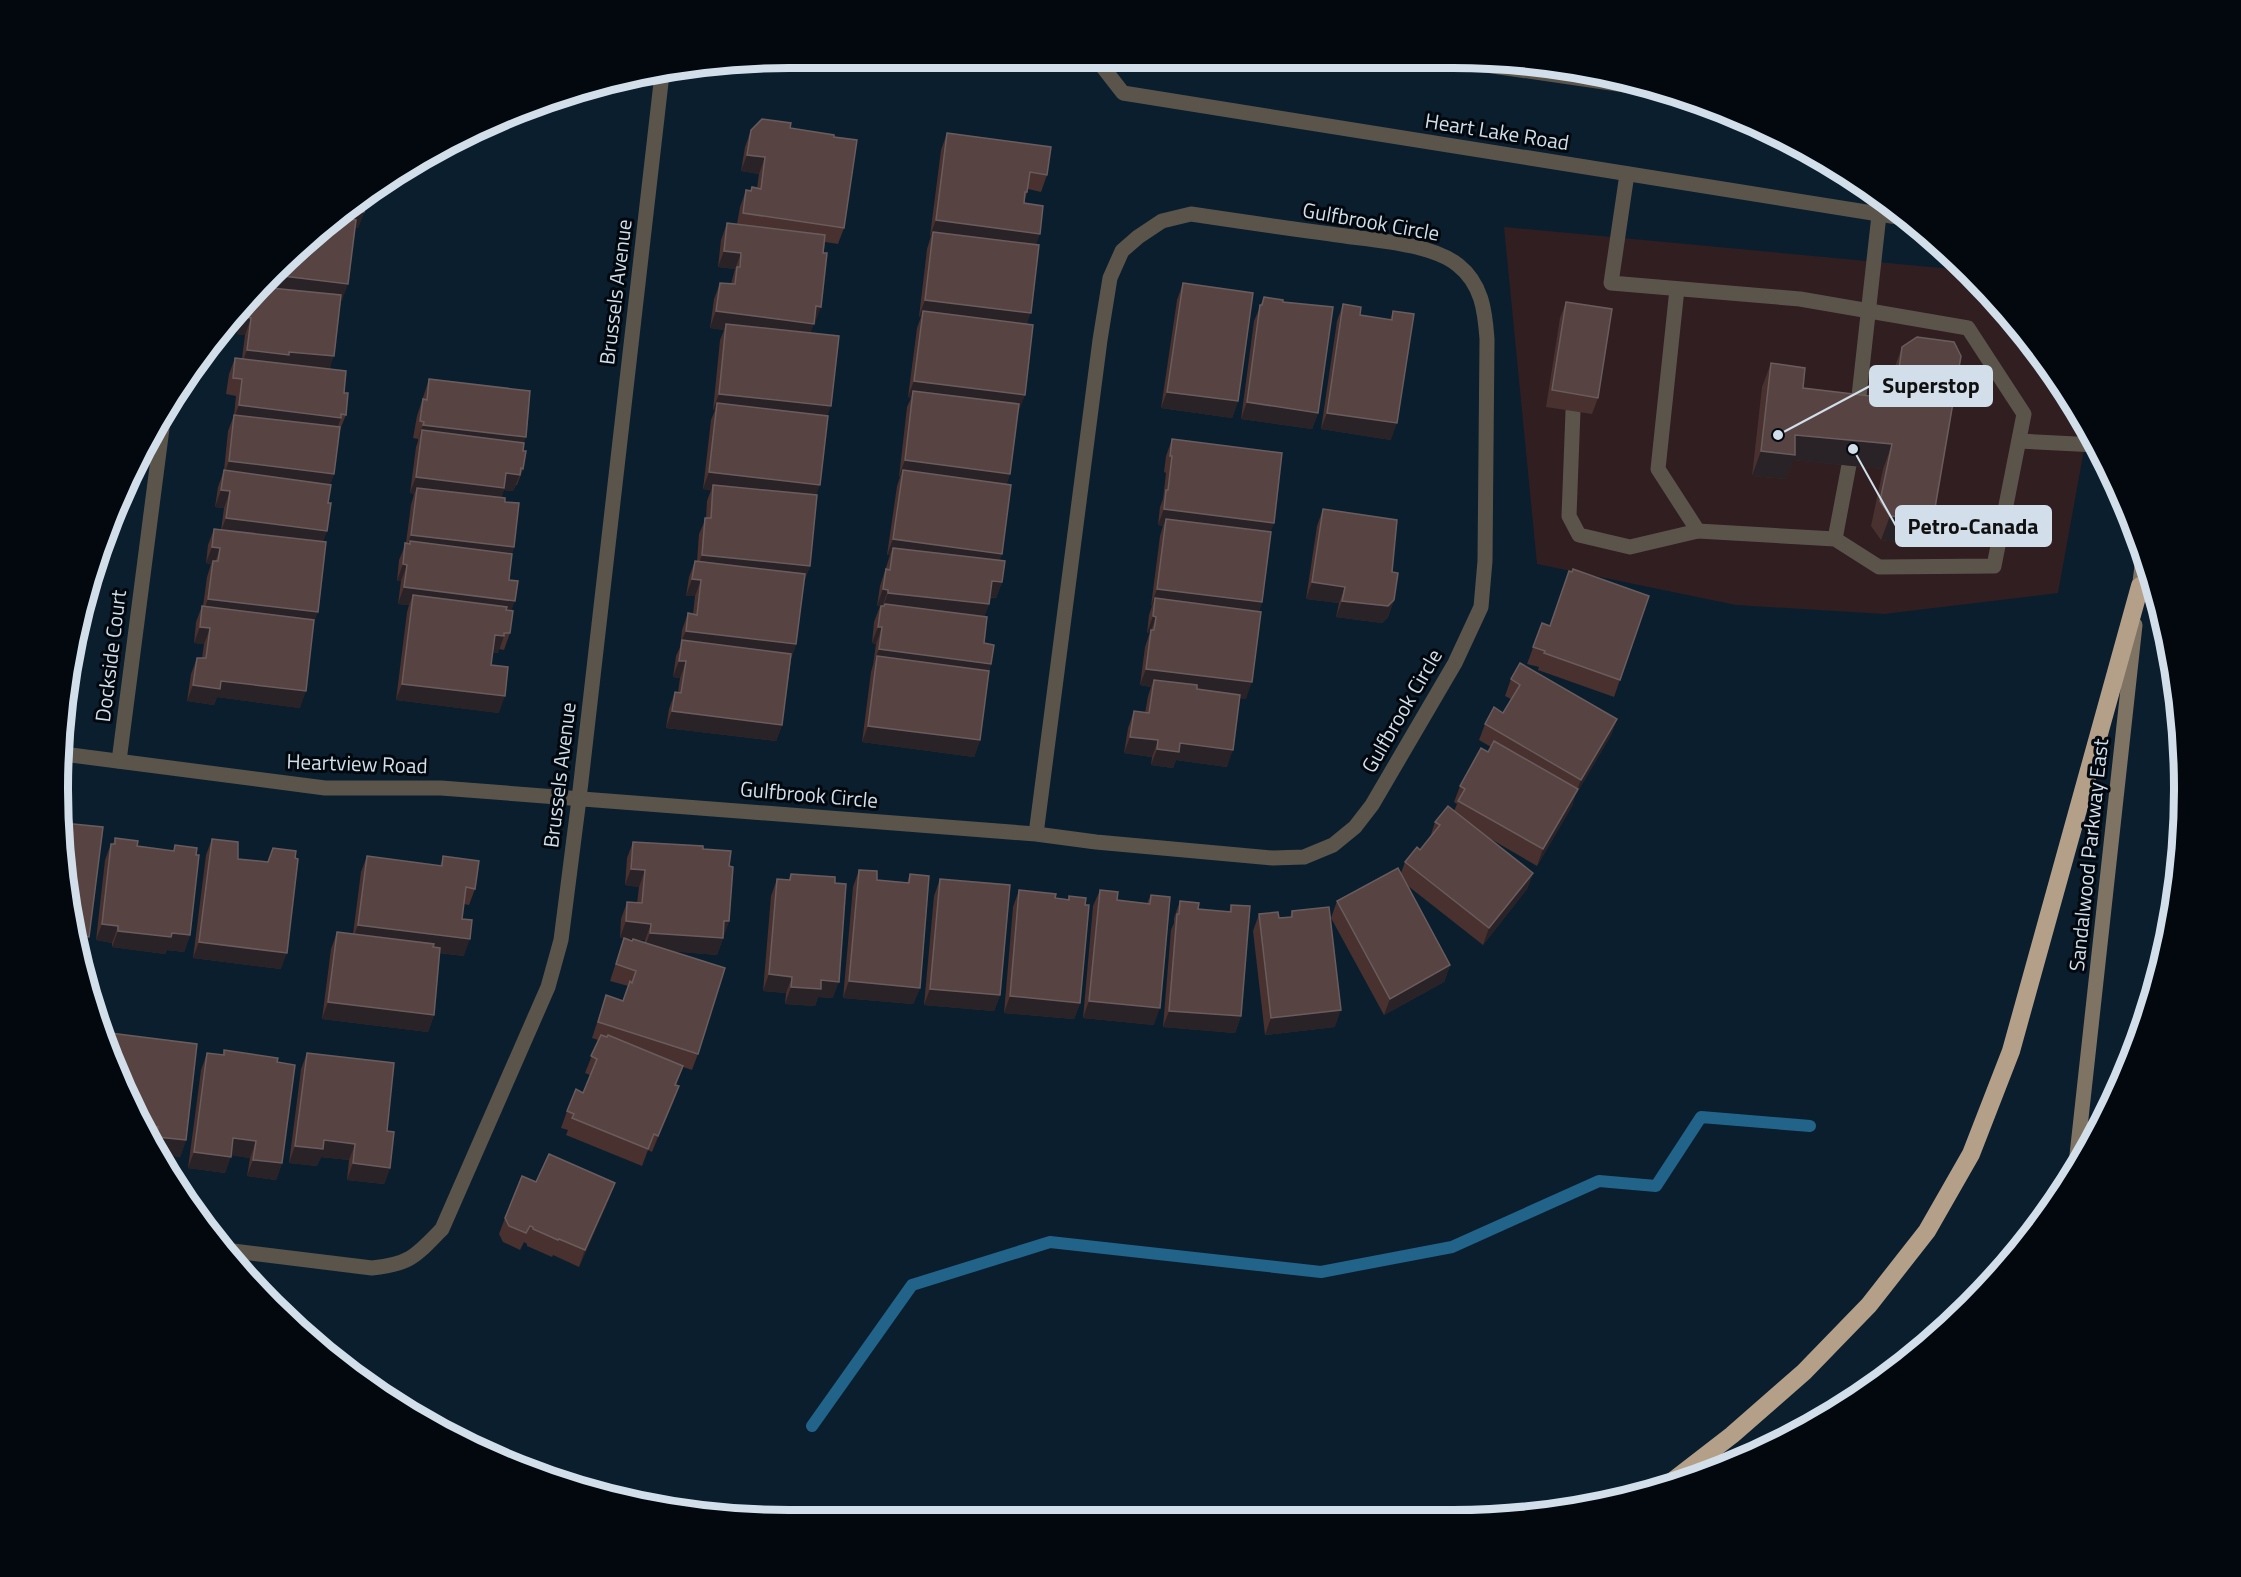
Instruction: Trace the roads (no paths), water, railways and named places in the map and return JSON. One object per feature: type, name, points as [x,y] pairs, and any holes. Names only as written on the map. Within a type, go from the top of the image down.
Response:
[{"type":"highway","points":[[1687,1470],[1732,1435],[1804,1372],[1869,1305],[1927,1231],[1971,1154],[2011,1051],[2140,586]]},
{"type":"main road","name":"Sandalwood Parkway East","points":[[2078,1147],[2141,576]]},
{"type":"street","name":"Heart Lake Road","points":[[1104,68],[1123,93],[1892,217]]},
{"type":"street","name":"Brussels Avenue","points":[[236,1251],[372,1268],[396,1265],[417,1255],[442,1229],[548,987],[561,940],[579,799],[661,79]]},
{"type":"street","points":[[1573,411],[1569,516],[1579,535],[1630,547],[1698,531],[1835,539],[1879,567],[1994,566],[2024,414],[1968,328],[1800,299],[1611,283],[1627,174]]},
{"type":"street","name":"Gulfbrook Circle","points":[[579,799],[1036,834],[1096,842],[1273,858],[1304,856],[1333,845],[1355,827],[1372,805],[1455,663],[1481,607],[1485,561],[1487,339],[1485,309],[1476,285],[1459,265],[1437,252],[1397,244],[1191,214],[1162,221],[1122,251],[1110,278],[1100,340],[1036,834]]},
{"type":"street","points":[[1856,420],[1879,215]]},
{"type":"street","points":[[1677,289],[1658,469],[1698,531]]},
{"type":"street","name":"Dockside Court","points":[[119,761],[161,433]]},
{"type":"street","points":[[2019,441],[2086,444]]},
{"type":"street","points":[[1835,539],[1849,465]]},
{"type":"street","name":"Heartview Road","points":[[69,755],[325,788],[441,788],[579,799]]},
{"type":"waterway","points":[[812,1426],[912,1285],[1050,1242],[1321,1272],[1452,1247],[1599,1181],[1656,1186],[1701,1117],[1810,1126]]},
{"type":"place","name":"Superstop","points":[[1778,435]]},
{"type":"place","name":"Petro-Canada","points":[[1853,449]]}]
